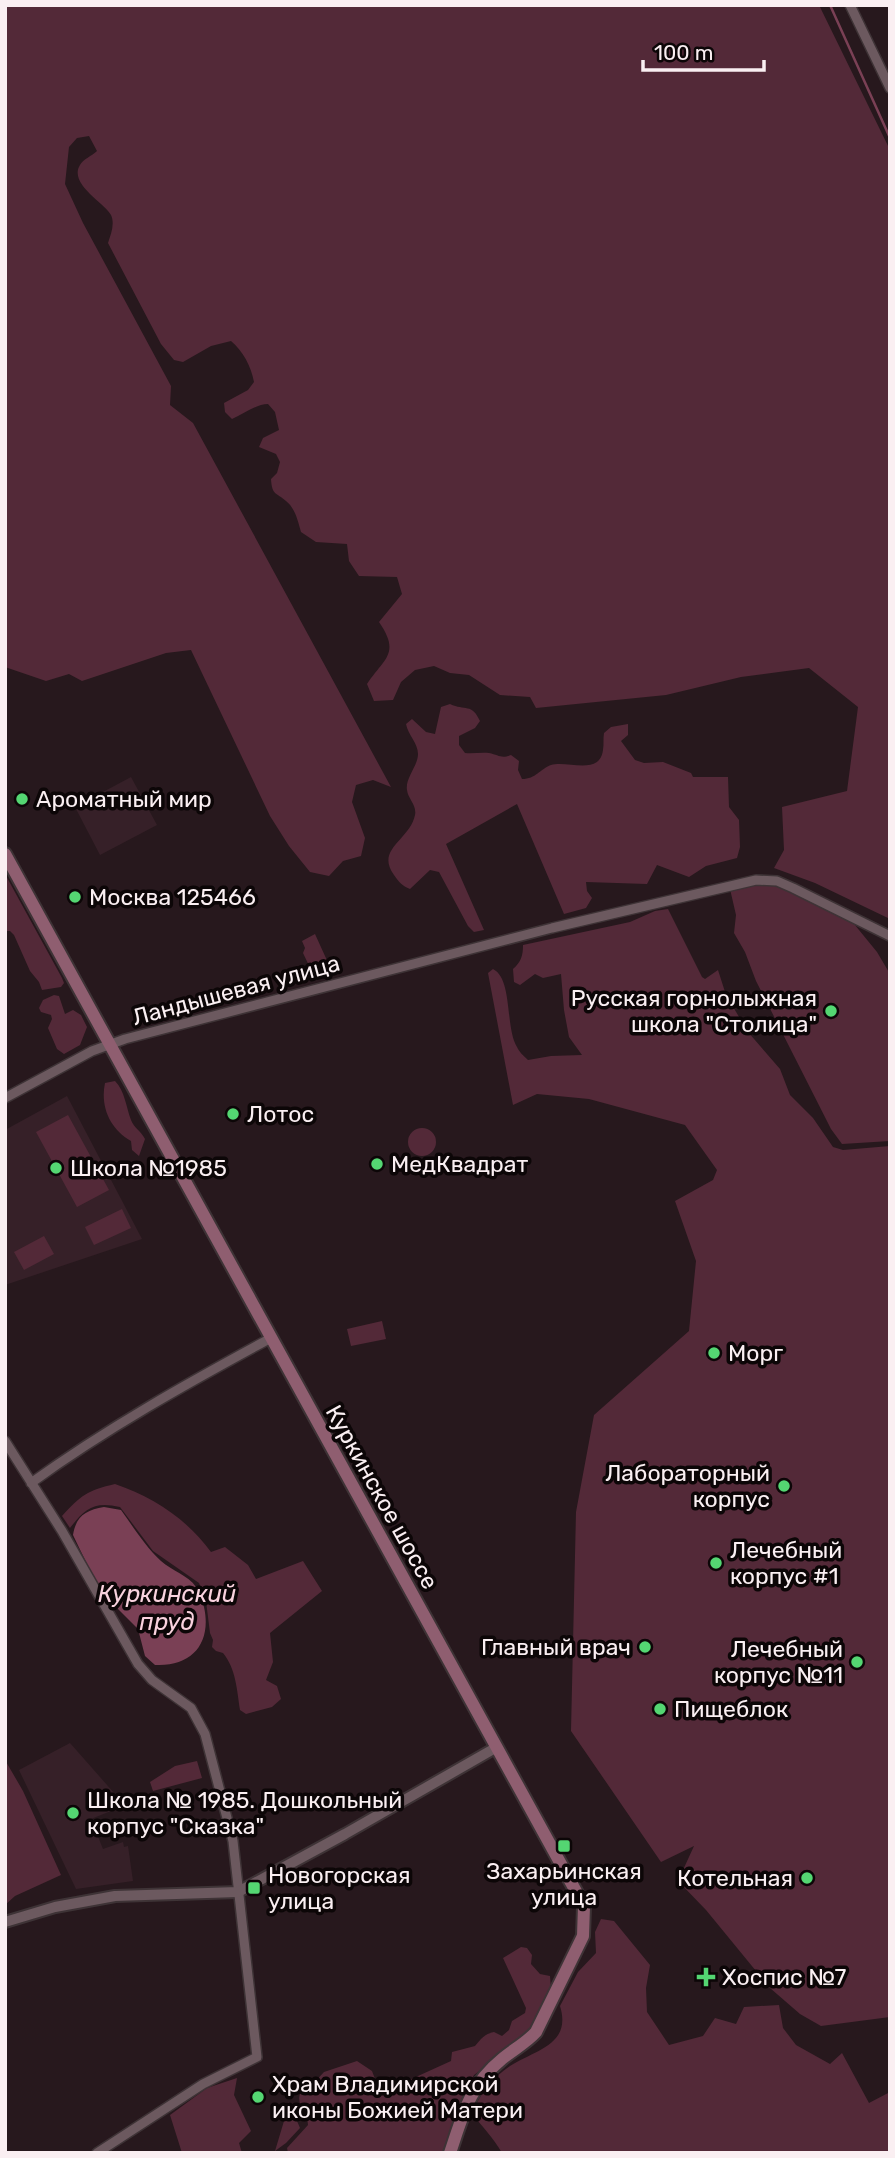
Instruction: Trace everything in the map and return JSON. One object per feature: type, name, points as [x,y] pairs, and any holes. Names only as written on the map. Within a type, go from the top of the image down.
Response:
[{"type":"main road","name":"Куркинское шоссе","points":[[5,854],[584,1906],[583,1936],[536,2032],[502,2059],[472,2093],[461,2114],[450,2153]]},
{"type":"street","points":[[850,5],[890,88]]},
{"type":"street","name":"Ландышевая улица","points":[[5,1098],[111,1043],[485,945],[766,878],[793,888],[890,936]]},
{"type":"street","points":[[31,1483],[161,1398],[271,1338]]},
{"type":"street","points":[[5,1441],[62,1531],[138,1664],[152,1680],[180,1699],[197,1716],[205,1734],[227,1814],[238,1874],[257,2057],[203,2084],[97,2153]]},
{"type":"street","points":[[5,1923],[55,1907],[115,1896],[239,1892],[496,1747]]},
{"type":"shaded area","points":[[5,5],[819,5],[890,150],[890,919],[815,883],[774,868],[784,850],[782,807],[847,791],[858,707],[809,668],[741,677],[666,695],[536,708],[530,697],[500,695],[469,675],[450,673],[434,666],[415,670],[401,682],[393,700],[374,701],[367,684],[388,655],[389,642],[379,622],[402,594],[397,577],[359,576],[349,561],[347,544],[316,542],[301,532],[292,507],[272,488],[271,479],[277,473],[280,462],[276,454],[259,447],[263,438],[279,430],[275,412],[268,404],[264,404],[232,419],[225,412],[224,403],[248,390],[254,382],[246,359],[231,341],[211,346],[183,362],[174,360],[161,344],[108,243],[113,225],[111,215],[79,179],[80,165],[97,151],[89,136],[77,138],[69,147],[65,184],[83,223],[171,386],[170,405],[193,423],[391,787],[373,780],[356,785],[352,802],[365,838],[361,856],[343,861],[329,876],[310,872],[270,816],[191,650],[166,653],[82,681],[69,674],[46,681],[5,667]]},
{"type":"shaded area","points":[[450,704],[471,710],[480,721],[475,728],[459,736],[459,745],[465,753],[489,753],[502,757],[511,755],[519,761],[518,770],[522,779],[531,777],[551,765],[596,763],[601,758],[604,733],[611,727],[628,724],[628,735],[621,741],[635,760],[644,763],[663,762],[691,773],[693,777],[728,777],[729,807],[739,820],[740,847],[737,858],[706,866],[689,877],[657,865],[647,884],[586,882],[587,891],[592,898],[586,908],[564,914],[517,804],[446,844],[484,930],[474,932],[468,926],[439,872],[430,870],[410,889],[399,882],[389,866],[391,851],[412,824],[415,815],[407,786],[418,754],[406,724],[412,719],[426,732],[435,734],[441,707]]},
{"type":"shaded area","points":[[131,777],[157,825],[100,855],[75,807]]},
{"type":"shaded area","points":[[5,874],[62,978],[64,983],[61,987],[42,990],[14,935],[5,931]]},
{"type":"shaded area","name":"Русская горнолыжная школа \"Столица\"","points":[[766,883],[778,885],[850,919],[877,952],[890,974],[890,1141],[842,1144],[831,1129],[756,981],[734,933],[736,915],[730,889]]},
{"type":"shaded area","points":[[668,909],[702,977],[705,979],[718,970],[726,995],[748,1032],[780,1069],[790,1095],[813,1118],[833,1147],[843,1150],[890,1146],[890,2017],[821,2026],[800,2014],[770,1988],[706,1910],[678,1881],[694,1846],[661,1862],[571,1731],[576,1512],[594,1415],[689,1331],[696,1261],[675,1201],[713,1180],[717,1170],[685,1125],[589,1099],[537,1094],[513,1105],[488,973],[493,969],[504,983],[513,1039],[528,1060],[582,1055],[569,1037],[561,974],[543,978],[535,974],[520,985],[514,982],[513,969],[521,959],[523,945],[630,922],[655,911]]},
{"type":"shaded area","points":[[315,934],[330,967],[313,974],[303,953],[305,948],[302,941]]},
{"type":"shaded area","points":[[54,995],[59,996],[65,1014],[73,1010],[81,1015],[87,1027],[80,1045],[64,1054],[57,1049],[48,1028],[51,1015],[41,1012],[39,1008],[43,1000]]},
{"type":"shaded area","points":[[115,1081],[123,1094],[132,1123],[145,1139],[139,1156],[132,1150],[131,1141],[112,1124],[105,1109],[105,1083]]},
{"type":"shaded area","name":"Школа №1985","points":[[67,1096],[142,1239],[5,1285],[5,1130]]},
{"type":"shaded area","points":[[68,1115],[109,1190],[77,1207],[36,1132]]},
{"type":"shaded area","points":[[422,1128],[432,1132],[436,1142],[432,1152],[422,1156],[412,1152],[408,1142],[412,1132]]},
{"type":"shaded area","points":[[122,1209],[131,1228],[94,1245],[85,1227]]},
{"type":"shaded area","points":[[44,1236],[54,1254],[24,1270],[14,1252]]},
{"type":"shaded area","points":[[382,1321],[386,1339],[351,1346],[347,1329]]},
{"type":"shaded area","points":[[115,1484],[143,1495],[168,1510],[191,1529],[211,1552],[225,1547],[248,1565],[256,1579],[303,1561],[322,1591],[270,1633],[273,1662],[266,1680],[277,1686],[281,1699],[272,1707],[246,1714],[240,1710],[231,1666],[223,1653],[212,1647],[206,1601],[199,1583],[153,1551],[120,1507],[104,1505],[91,1508],[70,1528],[62,1516],[74,1503],[91,1491]]},
{"type":"shaded area","name":"Школа № 1985. Дошкольный корпус \"Сказка\"","points":[[70,1743],[122,1802],[121,1807],[91,1819],[103,1849],[123,1842],[124,1847],[128,1846],[133,1881],[76,1889],[19,1770]]},
{"type":"shaded area","points":[[5,1760],[23,1791],[61,1875],[15,1896],[5,1905]]},
{"type":"shaded area","points":[[197,1761],[202,1778],[153,1791],[150,1782],[175,1766]]},
{"type":"shaded area","points":[[601,1919],[614,1921],[650,1965],[646,1988],[647,2012],[669,2045],[703,2036],[715,2018],[736,2024],[744,2007],[779,2005],[783,2028],[796,2045],[830,2064],[842,2053],[869,2103],[890,2092],[890,2153],[502,2153],[472,2113],[492,2081],[510,2066],[549,2045],[556,2038],[561,2030],[560,2006],[578,1972],[596,1953],[595,1932]]},
{"type":"shaded area","points":[[521,1947],[527,1948],[532,1955],[531,1964],[540,1974],[550,1976],[551,1989],[527,2034],[474,2075],[458,2107],[444,2153],[288,2153],[287,2148],[308,2125],[300,2094],[324,2072],[357,2061],[372,2071],[380,2092],[385,2091],[451,2061],[452,2052],[475,2046],[488,2034],[494,2032],[502,2036],[509,2030],[512,2021],[525,2013],[526,2008],[503,1958]]},
{"type":"shaded area","points":[[237,2078],[234,2095],[251,2131],[239,2143],[242,2153],[182,2153],[170,2115],[207,2088]]},
{"type":"shaded area","points":[[289,2102],[300,2128],[275,2151],[284,2121],[282,2105]]},
{"type":"water","name":"Куркинский пруд","points":[[104,1507],[121,1510],[155,1555],[189,1579],[199,1592],[206,1620],[205,1632],[202,1642],[189,1657],[168,1665],[155,1665],[145,1656],[138,1629],[96,1583],[73,1535],[83,1515]]},
{"type":"waterway","points":[[830,5],[890,138]]},
{"type":"place","name":"Ароматный мир","points":[[22,799]]},
{"type":"place","name":"Москва 125466","points":[[75,897]]},
{"type":"place","name":"Русская горнолыжная школа \"Столица\"","points":[[831,1011]]},
{"type":"place","name":"Лотос","points":[[233,1114]]},
{"type":"place","name":"МедКвадрат","points":[[377,1164]]},
{"type":"place","name":"Школа №1985","points":[[56,1168]]},
{"type":"place","name":"Морг","points":[[714,1353]]},
{"type":"place","name":"Лабораторный корпус","points":[[784,1486]]},
{"type":"place","name":"Лечебный корпус #1","points":[[716,1563]]},
{"type":"place","name":"Главный врач","points":[[645,1647]]},
{"type":"place","name":"Лечебный корпус №11","points":[[857,1662]]},
{"type":"place","name":"Пищеблок","points":[[660,1709]]},
{"type":"place","name":"Школа № 1985. Дошкольный корпус \"Сказка\"","points":[[73,1813]]},
{"type":"place","name":"Захарьинская улица","points":[[564,1846]]},
{"type":"place","name":"Котельная","points":[[807,1878]]},
{"type":"place","name":"Новогорская улица","points":[[254,1888]]},
{"type":"place","name":"Хоспис №7","points":[[706,1977]]},
{"type":"place","name":"Храм Владимирской иконы Божией Матери","points":[[258,2097]]}]
